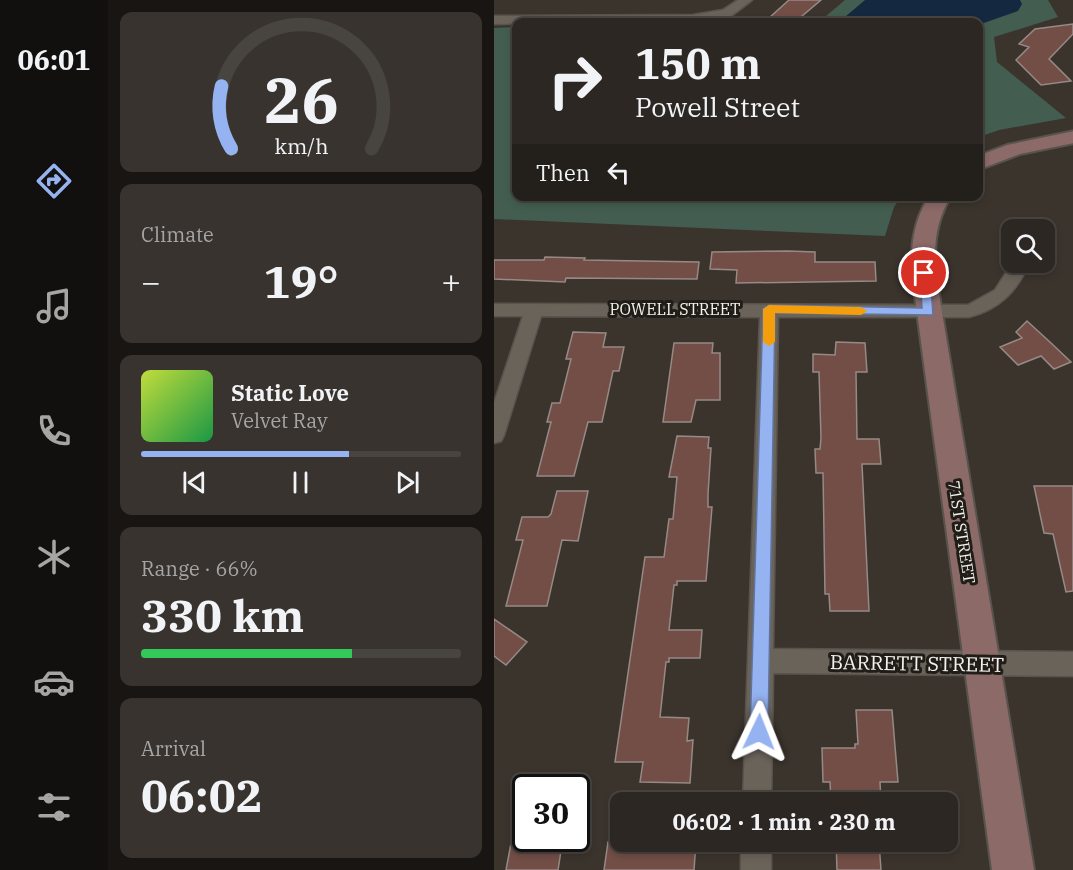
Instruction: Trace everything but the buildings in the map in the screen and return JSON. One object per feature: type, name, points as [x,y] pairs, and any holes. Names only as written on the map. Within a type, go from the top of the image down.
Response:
[{"type":"street","points":[[706,18],[727,13],[746,0]]},
{"type":"street","points":[[494,20],[512,20]]},
{"type":"street","points":[[983,162],[1014,148],[1073,137]]},
{"type":"street","name":"71ST STREET","points":[[937,201],[924,225],[922,253],[1013,870]]},
{"type":"street","name":"POWELL STREET","points":[[494,310],[970,311],[989,305],[1003,295],[1016,273]]},
{"type":"street","points":[[757,792],[769,309]]},
{"type":"street","points":[[494,435],[534,310]]},
{"type":"street","name":"BARRETT STREET","points":[[761,661],[1073,664]]},
{"type":"street","points":[[755,870],[756,852]]},
{"type":"green space","points":[[845,0],[1048,0],[1058,17],[994,37],[997,62],[1066,118],[999,130],[983,136],[983,18],[824,18]]},
{"type":"green space","points":[[512,27],[512,201],[898,201],[894,207],[885,236],[494,219],[494,28]]},
{"type":"water","points":[[865,0],[1020,0],[1022,4],[1018,11],[983,23],[983,18],[844,18]]},
{"type":"slow traffic","points":[[769,342],[769,309],[861,311]]},
{"type":"route","points":[[759,732],[769,309],[929,312],[924,273]]}]
